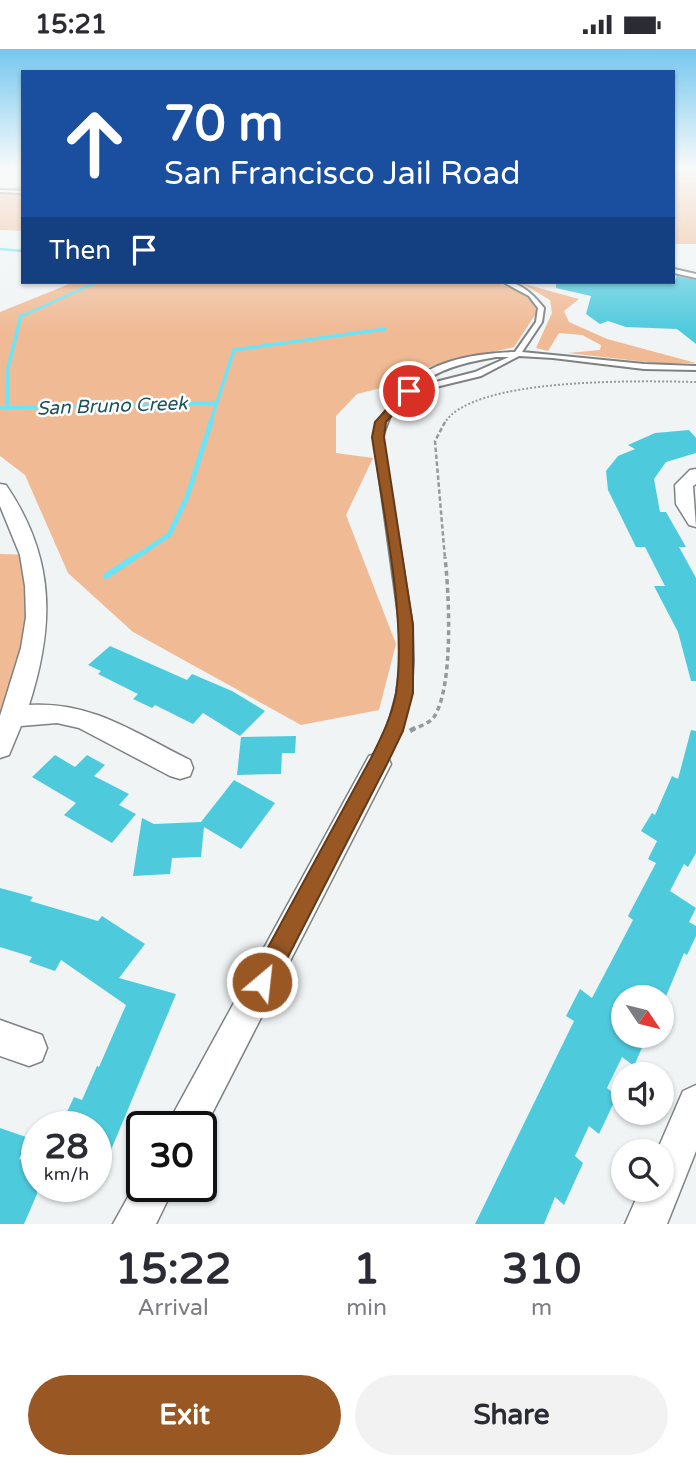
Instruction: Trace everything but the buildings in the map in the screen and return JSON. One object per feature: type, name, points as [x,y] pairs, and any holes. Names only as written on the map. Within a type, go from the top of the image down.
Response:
[{"type":"street","points":[[696,474],[684,485],[685,504],[696,521]]},
{"type":"street","points":[[0,489],[11,508],[36,573],[39,599],[37,632],[13,716],[0,747]]},
{"type":"street","points":[[13,716],[57,713],[85,719],[180,768]]},
{"type":"street","points":[[194,1111],[378,764]]},
{"type":"street","points":[[674,1157],[696,1104]]},
{"type":"street","points":[[134,1224],[146,1202]]},
{"type":"street","points":[[646,1224],[655,1202]]},
{"type":"lane","points":[[675,271],[696,276]]},
{"type":"lane","points":[[409,391],[451,383],[498,368],[520,352],[539,322],[541,308],[531,295],[510,284]]},
{"type":"lane","points":[[378,764],[394,731],[404,693],[406,625],[378,437],[380,422],[414,383],[445,368],[477,359],[520,352],[639,366],[696,368]]},
{"type":"path","points":[[394,731],[408,731],[433,719],[445,692],[447,587],[435,441],[447,417],[477,400],[539,386],[617,381],[696,382]]},
{"type":"shaded area","points":[[0,222],[21,222],[21,231],[0,230]]},
{"type":"shaded area","points":[[675,222],[696,222],[696,244],[675,244]]},
{"type":"shaded area","points":[[69,284],[501,284],[529,296],[537,312],[514,347],[429,367],[405,382],[357,394],[336,416],[336,453],[373,458],[346,515],[396,644],[379,710],[301,725],[133,632],[68,573],[25,475],[0,456],[0,312]]},
{"type":"shaded area","points":[[523,284],[579,299],[564,311],[569,322],[607,339],[696,363],[655,363],[568,353],[600,350],[601,345],[582,335],[559,333],[548,351],[536,348],[552,313],[550,300]]},
{"type":"shaded area","points":[[0,554],[36,555],[39,569],[0,752]]},
{"type":"waterway","name":"San Bruno Creek","points":[[0,249],[21,251]]},
{"type":"waterway","name":"San Bruno Creek","points":[[21,317],[93,284]]},
{"type":"waterway","name":"San Bruno Creek","points":[[7,408],[8,369],[21,317]]},
{"type":"waterway","name":"San Bruno Creek","points":[[210,424],[234,350],[385,329]]},
{"type":"waterway","name":"San Bruno Creek","points":[[7,408],[216,403]]},
{"type":"waterway","name":"San Bruno Creek","points":[[0,408],[7,408]]},
{"type":"waterway","name":"San Bruno Creek","points":[[133,559],[169,535],[187,497],[211,422]]},
{"type":"waterway","name":"San Bruno Creek","points":[[106,576],[135,557]]},
{"type":"route","points":[[262,982],[378,764],[394,731],[404,693],[406,625],[378,437],[380,422],[388,410],[409,391]]}]
